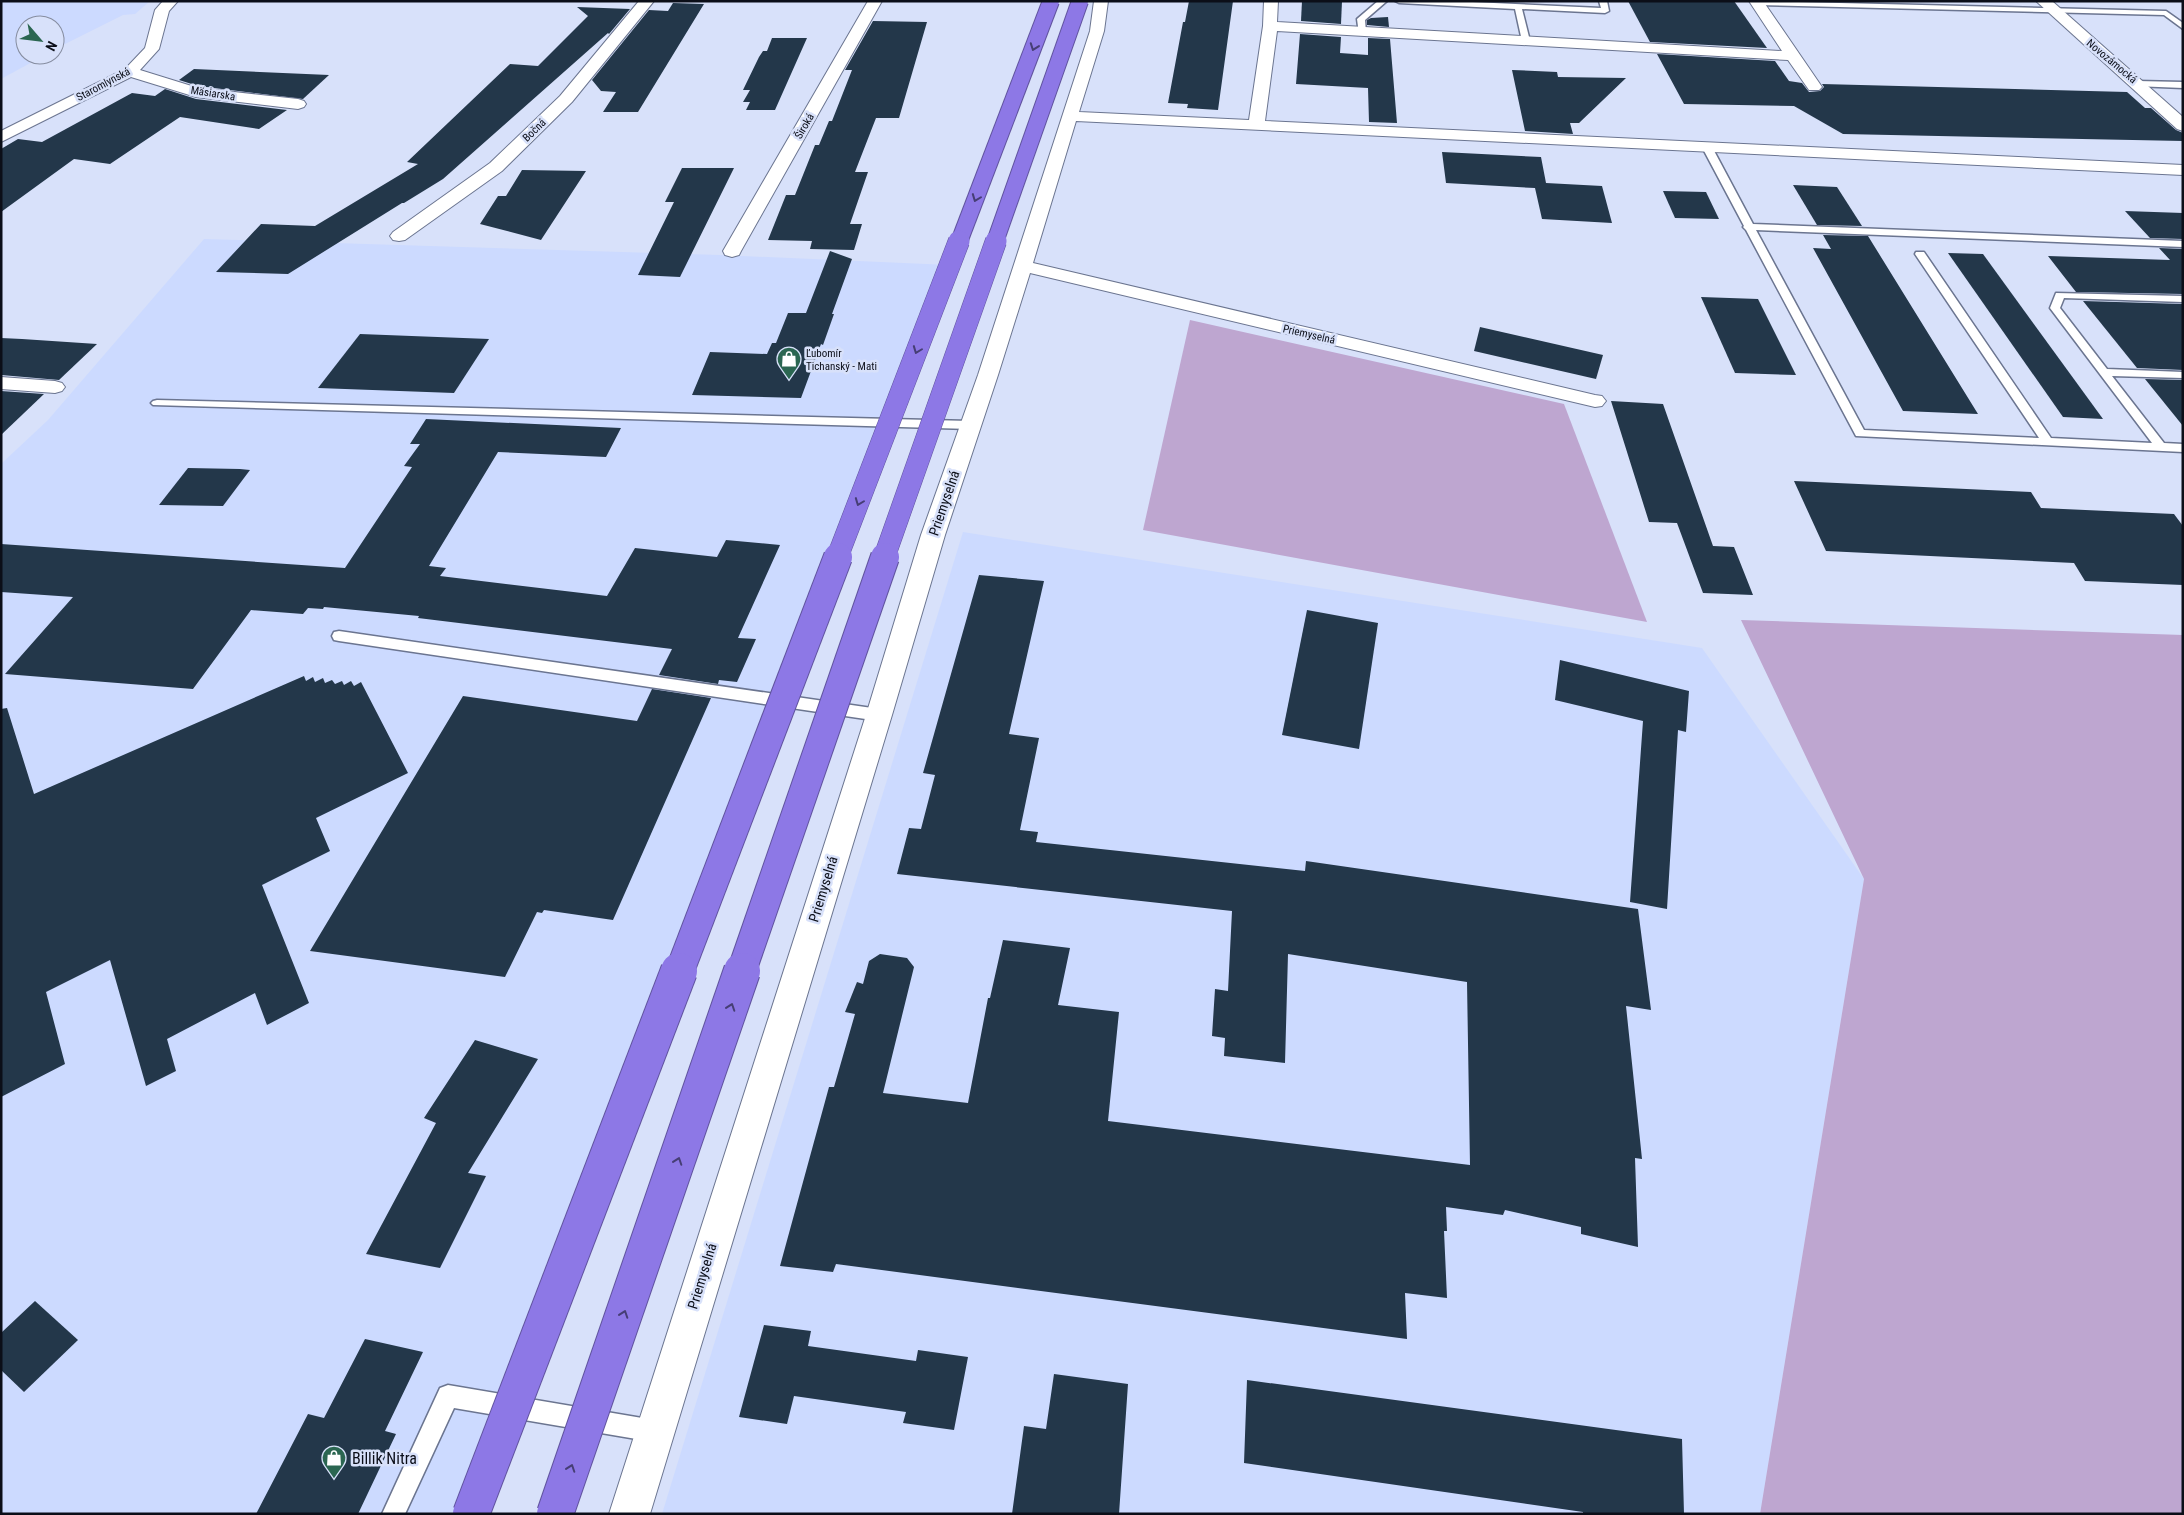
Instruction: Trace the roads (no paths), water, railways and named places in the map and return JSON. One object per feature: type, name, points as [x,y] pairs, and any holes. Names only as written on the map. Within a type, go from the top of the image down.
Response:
[{"type":"highway","points":[[471,1514],[1051,1]]},
{"type":"highway","points":[[555,1514],[851,654],[1080,1]]},
{"type":"street","name":"Staromlynská","points":[[1,137],[130,72],[152,49],[162,10],[171,1]]},
{"type":"street","name":"Bočná","points":[[399,236],[496,167],[566,99],[647,1]]},
{"type":"street","name":"Široká","points":[[732,250],[875,1]]},
{"type":"street","points":[[1256,125],[1270,26],[1271,1]]},
{"type":"street","points":[[1757,2],[1814,87]]},
{"type":"street","name":"Priemyselná","points":[[629,1514],[879,715],[933,535],[1023,266],[1097,31],[1107,5]]},
{"type":"street","name":"Novozámocká","points":[[2047,5],[2137,84]]},
{"type":"street","points":[[1270,26],[1794,56]]},
{"type":"street","name":"Mäsiarska","points":[[130,72],[196,92],[298,104]]},
{"type":"street","points":[[2137,84],[2183,126]]},
{"type":"street","points":[[1070,116],[2183,170]]},
{"type":"street","name":"Priemyselná","points":[[1023,266],[1595,401]]},
{"type":"street","points":[[1,383],[55,387]]},
{"type":"lane","points":[[1362,32],[1361,20],[1383,1]]},
{"type":"lane","points":[[1399,1],[1605,11],[1604,1]]},
{"type":"lane","points":[[1757,2],[2047,5],[2166,13],[2183,28]]},
{"type":"lane","points":[[1518,7],[1526,41]]},
{"type":"lane","name":"Novozámocká","points":[[2137,84],[2183,85]]},
{"type":"lane","points":[[1707,147],[1748,227],[1860,433],[2183,448]]},
{"type":"lane","points":[[1748,227],[2183,244]]},
{"type":"lane","points":[[1920,254],[2047,441]]},
{"type":"lane","points":[[2161,447],[2056,308],[2060,295],[2183,299]]},
{"type":"lane","points":[[2104,372],[2183,375]]},
{"type":"lane","points":[[156,403],[970,425]]},
{"type":"lane","points":[[339,636],[879,715]]},
{"type":"lane","points":[[393,1514],[448,1396],[654,1431]]},
{"type":"place","name":"Ľubomír Tichanský - Mati","points":[[789,380]]},
{"type":"place","name":"Billik Nitra","points":[[334,1479]]}]
